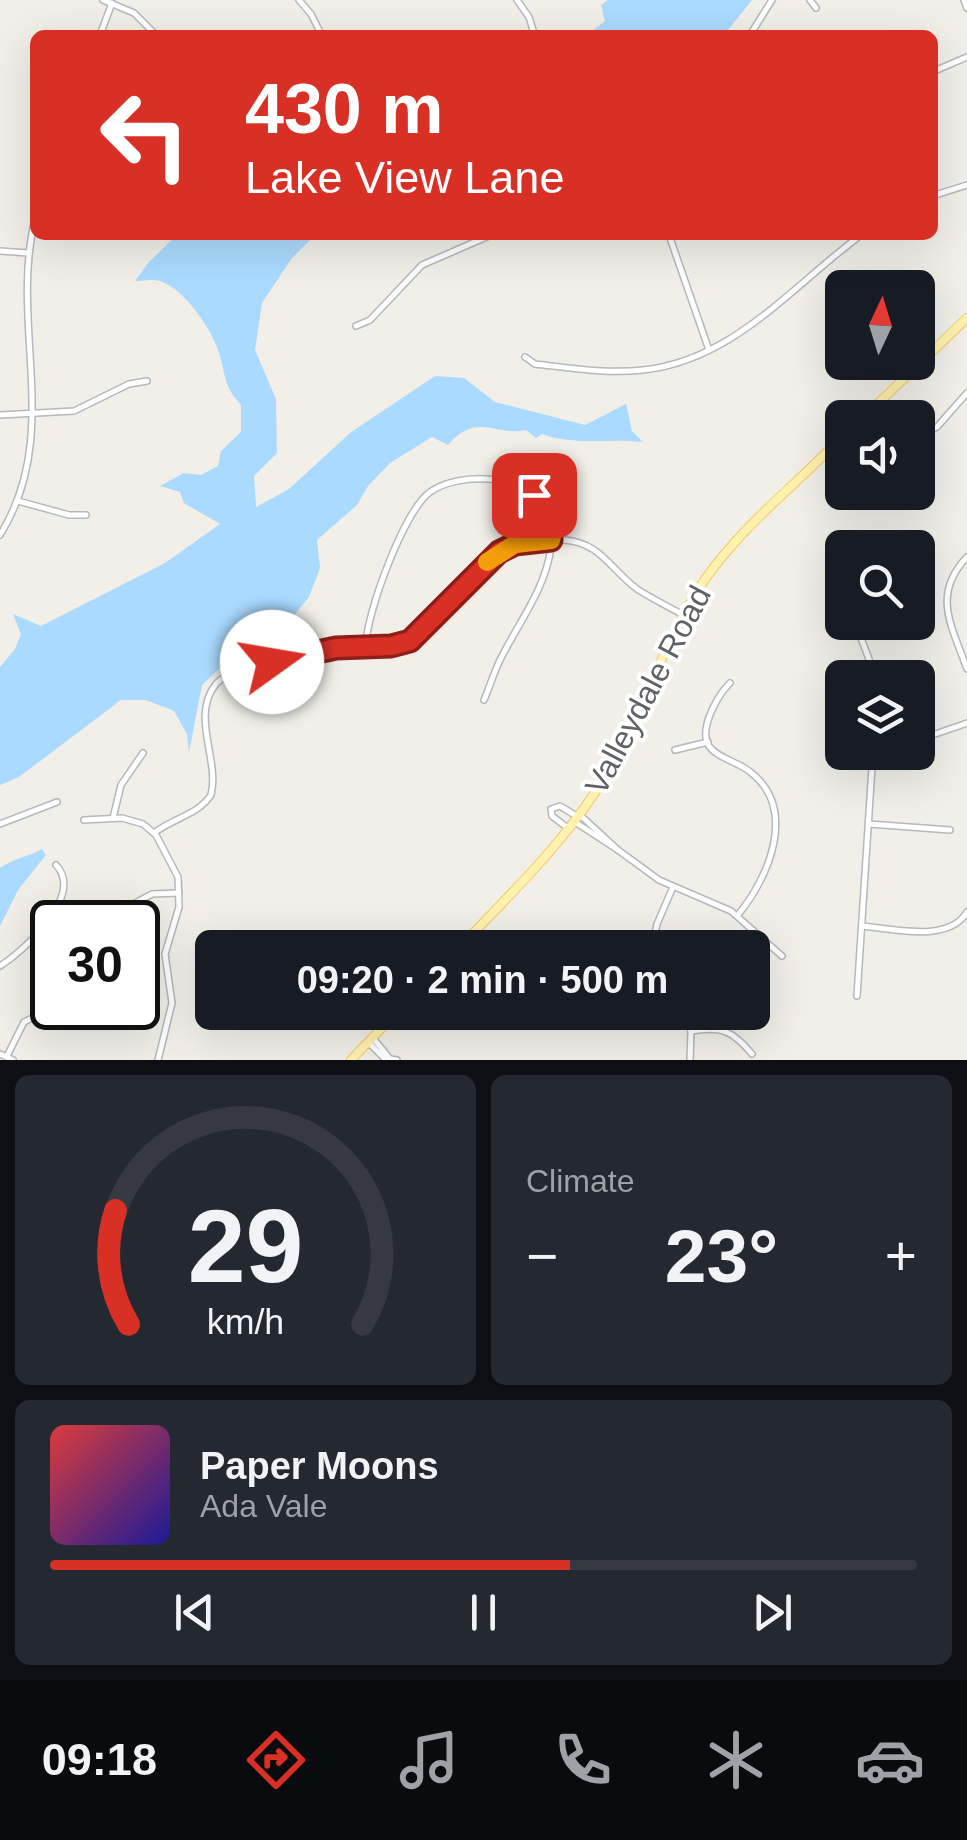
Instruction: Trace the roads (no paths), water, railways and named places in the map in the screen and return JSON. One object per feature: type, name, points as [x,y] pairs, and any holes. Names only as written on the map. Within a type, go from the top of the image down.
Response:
[{"type":"main road","points":[[882,400],[967,318]]},
{"type":"main road","name":"Valleydale Road","points":[[475,930],[575,821],[624,742],[683,615],[710,574],[738,539],[825,456]]},
{"type":"main road","points":[[351,1060],[380,1030]]},
{"type":"street","points":[[103,0],[134,13],[151,30]]},
{"type":"street","points":[[300,0],[319,30]]},
{"type":"street","points":[[517,0],[532,30]]},
{"type":"street","points":[[753,30],[772,0]]},
{"type":"street","points":[[810,0],[816,8]]},
{"type":"street","points":[[964,0],[967,8]]},
{"type":"street","points":[[102,30],[112,2]]},
{"type":"street","points":[[938,69],[967,56]]},
{"type":"street","points":[[938,194],[967,184]]},
{"type":"street","points":[[0,536],[18,501],[29,466],[33,413],[32,240]]},
{"type":"street","points":[[356,326],[370,320],[422,264],[479,240]]},
{"type":"street","points":[[671,240],[709,350]]},
{"type":"street","points":[[525,358],[535,364],[633,371],[667,366],[709,350],[757,321],[856,240]]},
{"type":"street","points":[[0,251],[30,253]]},
{"type":"street","points":[[0,415],[79,410],[129,384],[147,382]]},
{"type":"street","points":[[935,428],[967,393]]},
{"type":"street","points":[[366,644],[372,604],[423,498],[443,485],[470,478],[530,492],[547,510],[551,540],[544,576],[484,700]]},
{"type":"street","points":[[18,501],[69,516],[86,515]]},
{"type":"street","points":[[154,833],[200,808],[213,792],[206,712],[208,699],[219,680],[242,668],[336,648],[391,646],[410,641],[499,552],[515,544],[551,540],[596,549],[634,587],[683,615]]},
{"type":"street","points":[[967,556],[950,579],[946,604],[967,668]]},
{"type":"street","points":[[730,683],[709,720],[708,742],[712,750],[761,782],[776,812],[764,877],[737,916]]},
{"type":"street","points":[[935,734],[967,723]]},
{"type":"street","points":[[675,750],[708,742]]},
{"type":"street","points":[[112,818],[121,784],[143,753]]},
{"type":"street","points":[[857,996],[873,770]]},
{"type":"street","points":[[0,824],[57,802]]},
{"type":"street","points":[[84,820],[137,821],[154,833],[176,871],[179,906],[164,963],[172,1004],[158,1060]]},
{"type":"street","points":[[575,821],[673,887],[706,898],[737,916],[782,956]]},
{"type":"street","points":[[869,824],[950,830]]},
{"type":"street","points":[[0,966],[32,942],[48,922],[62,884],[62,872],[56,865]]},
{"type":"street","points":[[656,930],[673,887]]},
{"type":"street","points":[[141,900],[152,894],[180,893]]},
{"type":"street","points":[[862,926],[946,930],[967,912]]},
{"type":"street","points":[[7,1056],[24,1022],[30,1019]]},
{"type":"street","points":[[690,1060],[692,1031],[722,1028],[738,1037],[752,1054]]},
{"type":"street","points":[[370,1040],[390,1060],[397,1060]]},
{"type":"water","points":[[608,0],[752,0],[728,30],[593,30],[605,21],[601,5]]},
{"type":"water","points":[[172,240],[310,240],[292,258],[262,303],[255,350],[276,399],[277,453],[254,476],[256,507],[289,489],[350,433],[435,376],[464,378],[495,402],[585,425],[626,404],[632,431],[643,442],[579,441],[542,434],[536,438],[526,430],[486,427],[468,429],[448,445],[432,437],[390,463],[368,486],[357,505],[317,540],[320,568],[309,597],[282,630],[223,665],[202,685],[189,752],[187,734],[174,711],[146,700],[121,700],[19,777],[0,785],[0,667],[21,634],[13,614],[41,626],[165,563],[220,524],[184,503],[180,492],[160,486],[184,473],[201,475],[218,466],[221,451],[241,432],[241,405],[227,384],[208,329],[186,299],[157,280],[135,281]]},
{"type":"water","points":[[42,849],[46,855],[18,890],[0,926],[0,868]]}]
